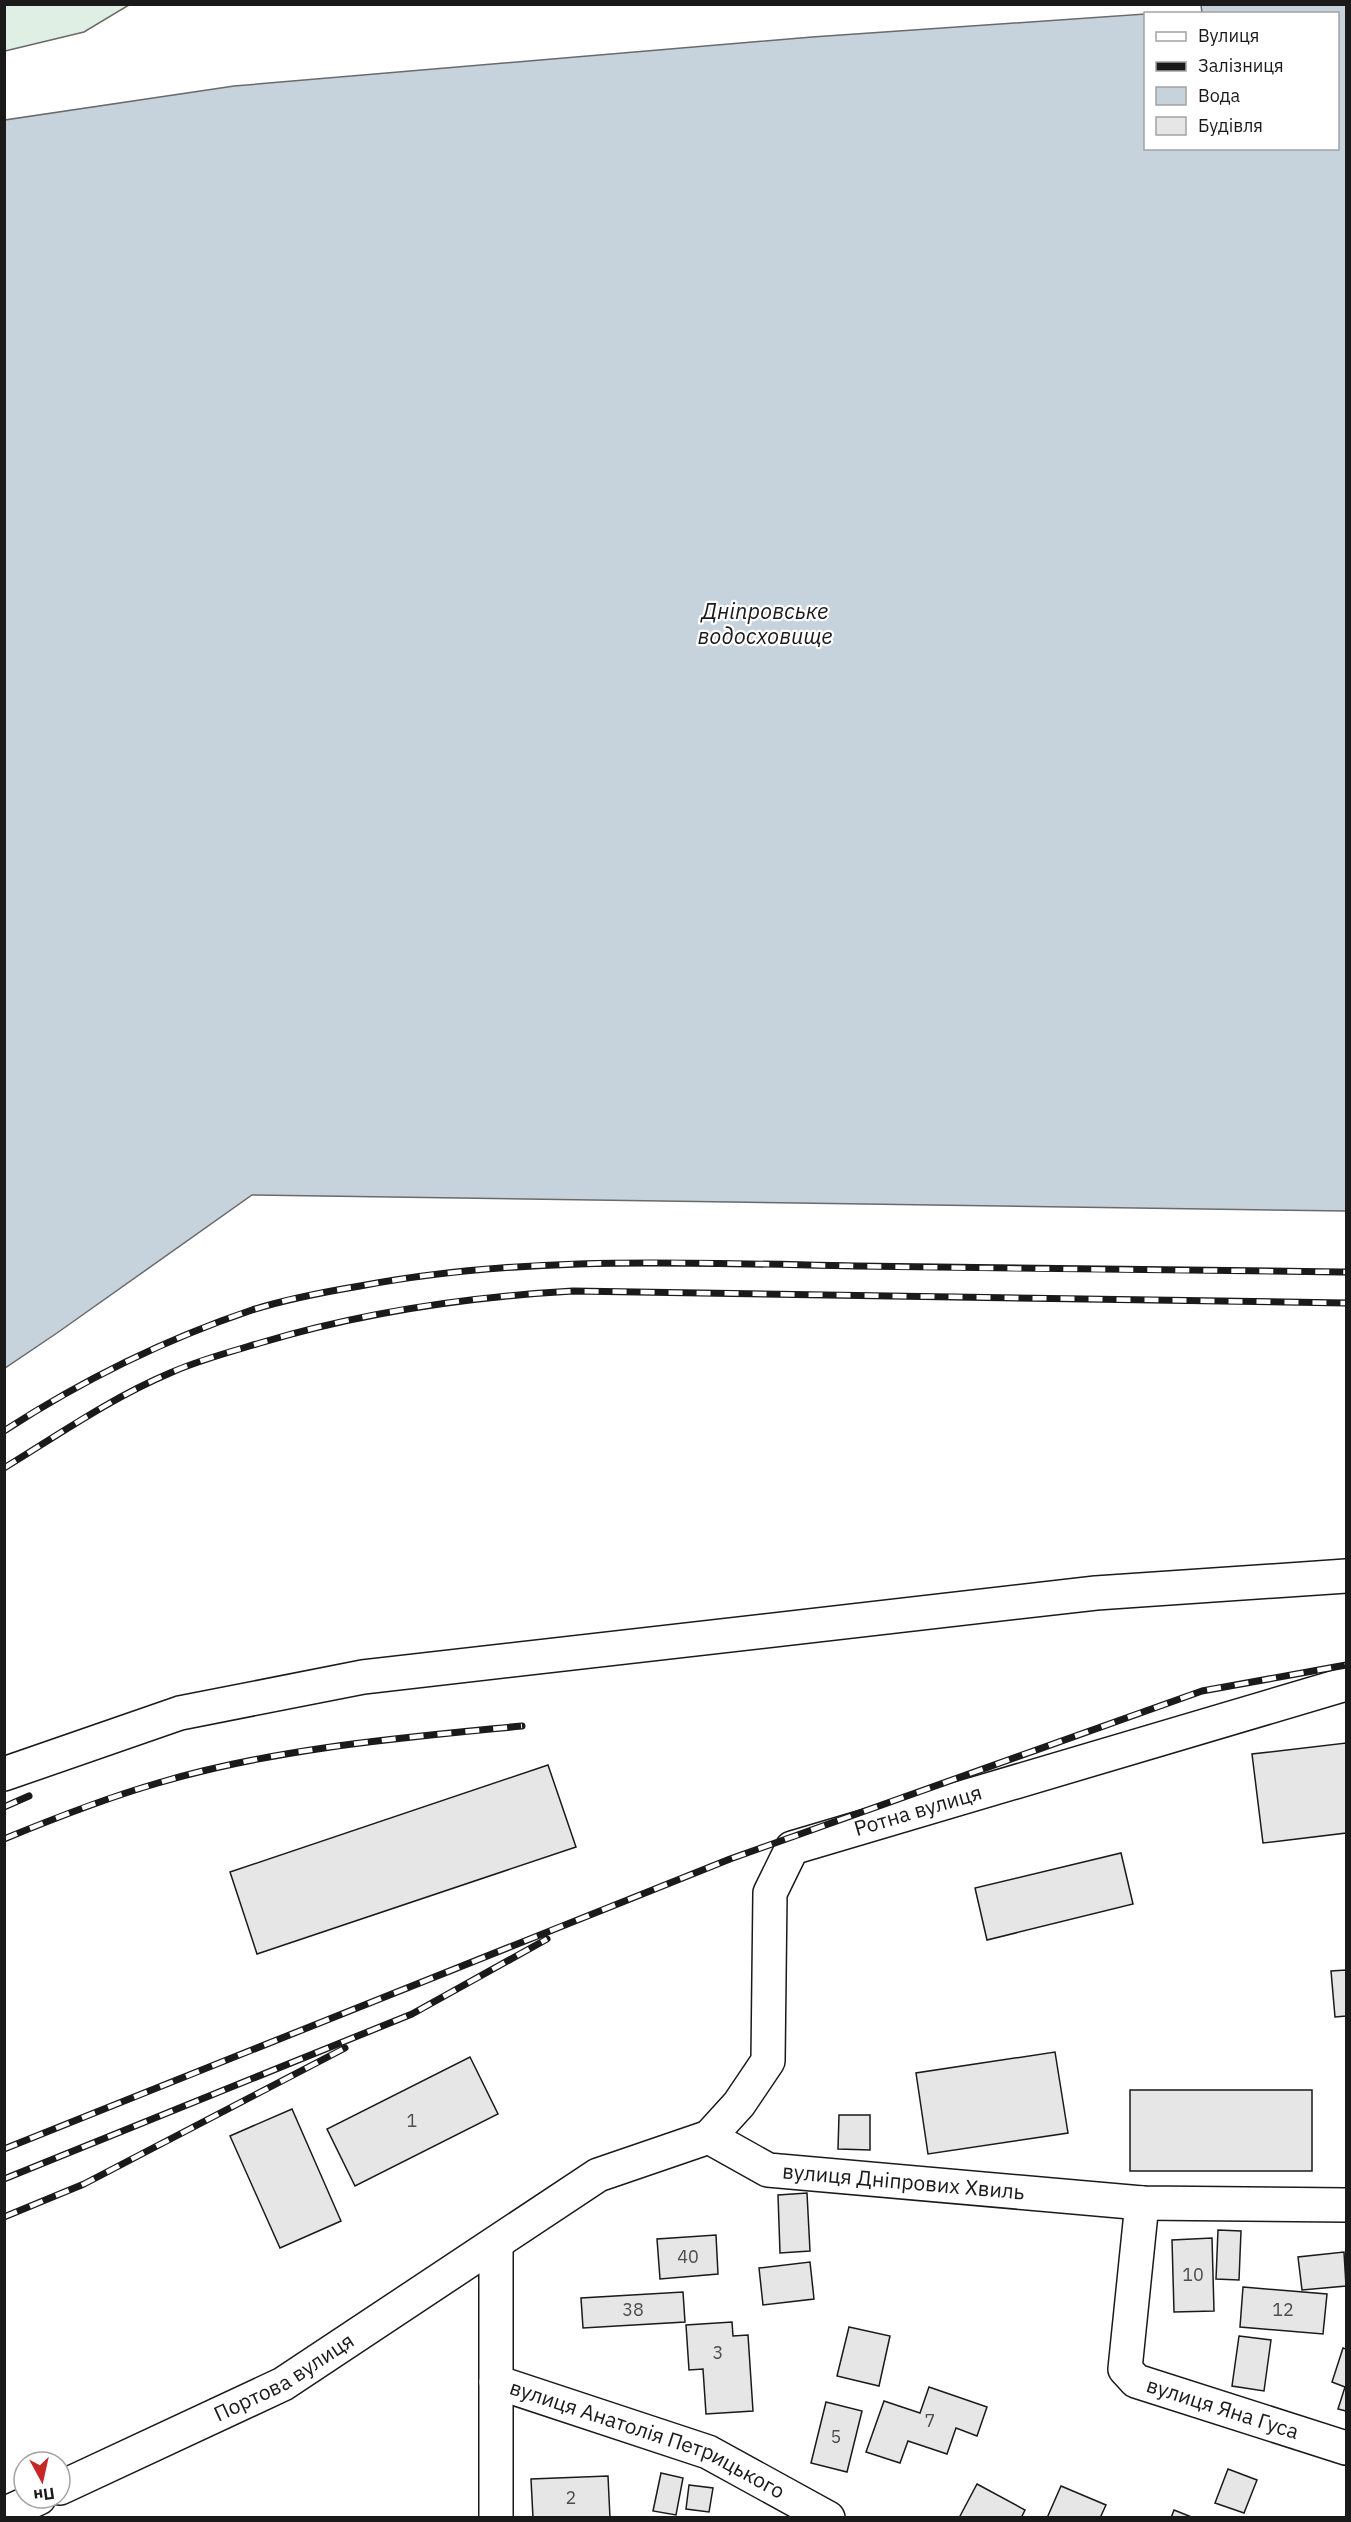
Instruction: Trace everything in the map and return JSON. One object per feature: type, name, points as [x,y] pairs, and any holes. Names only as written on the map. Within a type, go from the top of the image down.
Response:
[{"type":"street","points":[[4,1774],[180,1713],[363,1677],[1096,1593],[1347,1576]]},
{"type":"street","name":"Ротна вулиця","points":[[709,2137],[739,2104],[768,2061],[770,1893],[792,1848],[1347,1684]]},
{"type":"street","points":[[496,2517],[496,2245],[598,2175],[709,2137]]},
{"type":"street","name":"вулиця Дніпрових Хвиль","points":[[709,2137],[768,2170],[1142,2203],[1347,2205]]},
{"type":"street","name":"вулиця Яна Гуса","points":[[1142,2203],[1125,2369],[1136,2382],[1347,2448]]},
{"type":"street","name":"Портова вулиця","points":[[72,2482],[283,2384],[496,2245]]},
{"type":"street","name":"вулиця Анатолія Петрицького","points":[[496,2382],[708,2452],[828,2517]]},
{"type":"green space","points":[[4,5],[129,5],[84,32],[5,51]]},
{"type":"water","name":"Дніпровське водосховище","points":[[1201,5],[1346,5],[1346,1211],[252,1195],[5,1368],[5,120],[234,86],[812,37],[1144,14],[1144,150],[1339,150],[1339,12],[1202,12]]},
{"type":"building","points":[[1346,1743],[1346,1833],[1263,1843],[1252,1754]]},
{"type":"building","points":[[548,1765],[576,1847],[257,1954],[230,1872]]},
{"type":"building","points":[[1121,1853],[1133,1904],[987,1940],[975,1888]]},
{"type":"building","points":[[1346,1970],[1346,2016],[1335,2017],[1331,1971]]},
{"type":"building","points":[[1055,2052],[1068,2133],[928,2154],[916,2073]]},
{"type":"building","points":[[470,2057],[498,2114],[355,2186],[327,2129]]},
{"type":"building","points":[[1130,2090],[1312,2090],[1312,2171],[1130,2171]]},
{"type":"building","points":[[292,2109],[341,2221],[280,2248],[230,2136]]},
{"type":"building","points":[[839,2115],[870,2115],[870,2150],[838,2149]]},
{"type":"building","points":[[807,2193],[810,2251],[780,2253],[778,2195]]},
{"type":"building","points":[[1218,2230],[1241,2231],[1239,2280],[1216,2279]]},
{"type":"building","points":[[716,2235],[718,2274],[660,2279],[657,2239]]},
{"type":"building","points":[[1212,2238],[1214,2311],[1174,2312],[1172,2240]]},
{"type":"building","points":[[1344,2252],[1346,2286],[1302,2290],[1298,2257]]},
{"type":"building","points":[[810,2262],[814,2299],[763,2305],[759,2268]]},
{"type":"building","points":[[1243,2287],[1327,2294],[1323,2334],[1240,2327]]},
{"type":"building","points":[[683,2292],[685,2322],[583,2328],[581,2298]]},
{"type":"building","points":[[732,2322],[733,2336],[748,2335],[753,2411],[706,2414],[703,2369],[689,2370],[686,2325]]},
{"type":"building","points":[[849,2327],[890,2336],[879,2386],[837,2376]]},
{"type":"building","points":[[1239,2336],[1271,2340],[1264,2391],[1232,2386]]},
{"type":"building","points":[[1343,2348],[1346,2349],[1346,2411],[1338,2409],[1345,2387],[1332,2382]]},
{"type":"building","points":[[929,2387],[987,2407],[977,2436],[956,2428],[947,2454],[908,2441],[900,2463],[866,2452],[884,2401],[920,2413]]},
{"type":"building","points":[[826,2402],[862,2411],[847,2472],[811,2463]]},
{"type":"building","points":[[1228,2469],[1257,2480],[1244,2513],[1215,2503]]},
{"type":"building","points":[[661,2473],[683,2478],[676,2515],[653,2511]]},
{"type":"building","points":[[608,2476],[610,2518],[533,2518],[531,2479]]},
{"type":"building","points":[[977,2484],[1025,2510],[1021,2518],[959,2518]]},
{"type":"building","points":[[689,2485],[713,2488],[709,2512],[686,2509]]},
{"type":"building","points":[[1061,2486],[1106,2505],[1100,2518],[1047,2518]]},
{"type":"building","points":[[1174,2510],[1194,2518],[1171,2518]]},
{"type":"railway","points":[[4,1431],[94,1378],[220,1321],[292,1299],[422,1276],[483,1269],[607,1263],[1346,1272]]},
{"type":"railway","points":[[4,1468],[85,1417],[148,1383],[192,1364],[337,1323],[415,1308],[493,1297],[573,1291],[1346,1303]]},
{"type":"railway","points":[[4,2149],[730,1859],[1202,1691],[1346,1665]]},
{"type":"railway","points":[[4,1839],[139,1789],[248,1761],[338,1746],[522,1726]]},
{"type":"railway","points":[[4,1807],[29,1796]]},
{"type":"railway","points":[[4,2179],[412,2014],[547,1939]]},
{"type":"railway","points":[[4,2217],[84,2184],[345,2048]]}]
